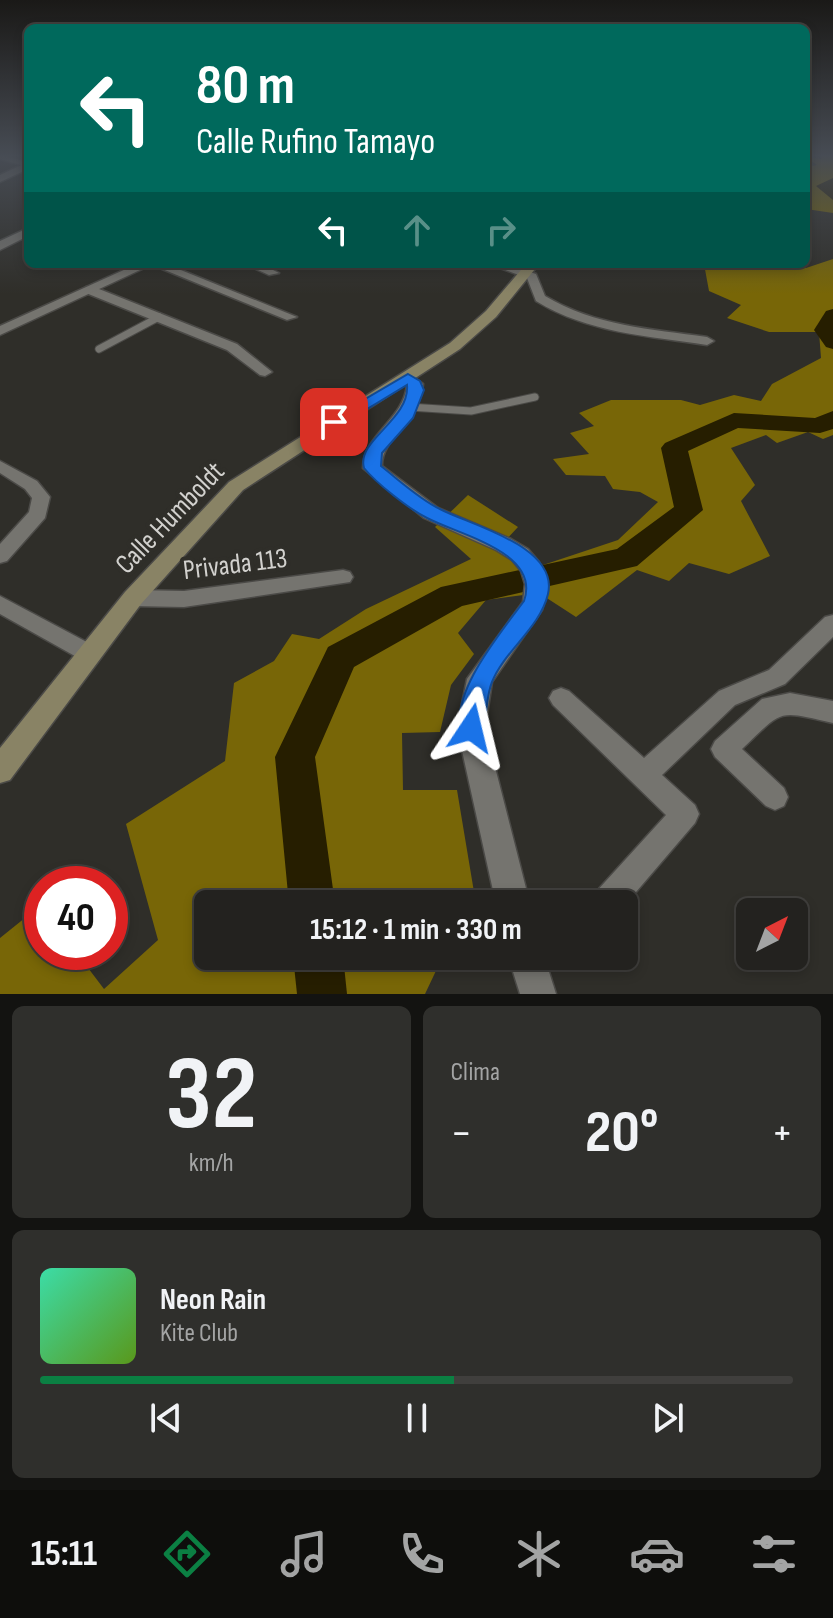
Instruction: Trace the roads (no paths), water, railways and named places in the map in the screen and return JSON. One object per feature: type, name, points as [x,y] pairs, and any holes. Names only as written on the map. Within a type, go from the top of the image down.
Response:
[{"type":"main road","name":"Calle Humboldt","points":[[0,770],[133,598],[236,486],[408,378],[475,329],[530,268]]},
{"type":"street","points":[[0,331],[138,268]]},
{"type":"street","points":[[166,268],[291,317]]},
{"type":"street","points":[[261,268],[273,273]]},
{"type":"street","points":[[530,268],[540,298],[563,311],[592,322],[707,341]]},
{"type":"street","points":[[90,290],[232,347],[265,372]]},
{"type":"street","points":[[408,378],[415,384],[416,390],[405,418],[374,451],[370,460],[373,468],[430,513],[512,548],[534,572],[538,590],[534,604],[480,679],[471,728],[510,890]]},
{"type":"street","points":[[0,466],[31,485],[41,497],[38,514],[0,556]]},
{"type":"street","name":"Privada 113","points":[[133,598],[184,599],[343,577]]},
{"type":"street","points":[[0,604],[90,654]]},
{"type":"street","points":[[644,775],[727,698],[777,677],[833,623]]},
{"type":"street","points":[[561,698],[685,814],[618,890]]},
{"type":"street","points":[[775,797],[724,749],[771,706],[790,703],[833,712]]},
{"type":"street","points":[[530,970],[538,994]]},
{"type":"lane","points":[[99,349],[159,317]]},
{"type":"lane","points":[[409,407],[471,411],[535,397]]},
{"type":"waterway","points":[[833,315],[824,330],[833,343]]},
{"type":"waterway","points":[[310,890],[295,757],[340,657],[453,596],[626,558],[689,510],[674,448],[734,420],[820,426],[833,418]]},
{"type":"waterway","points":[[319,970],[322,994]]}]
